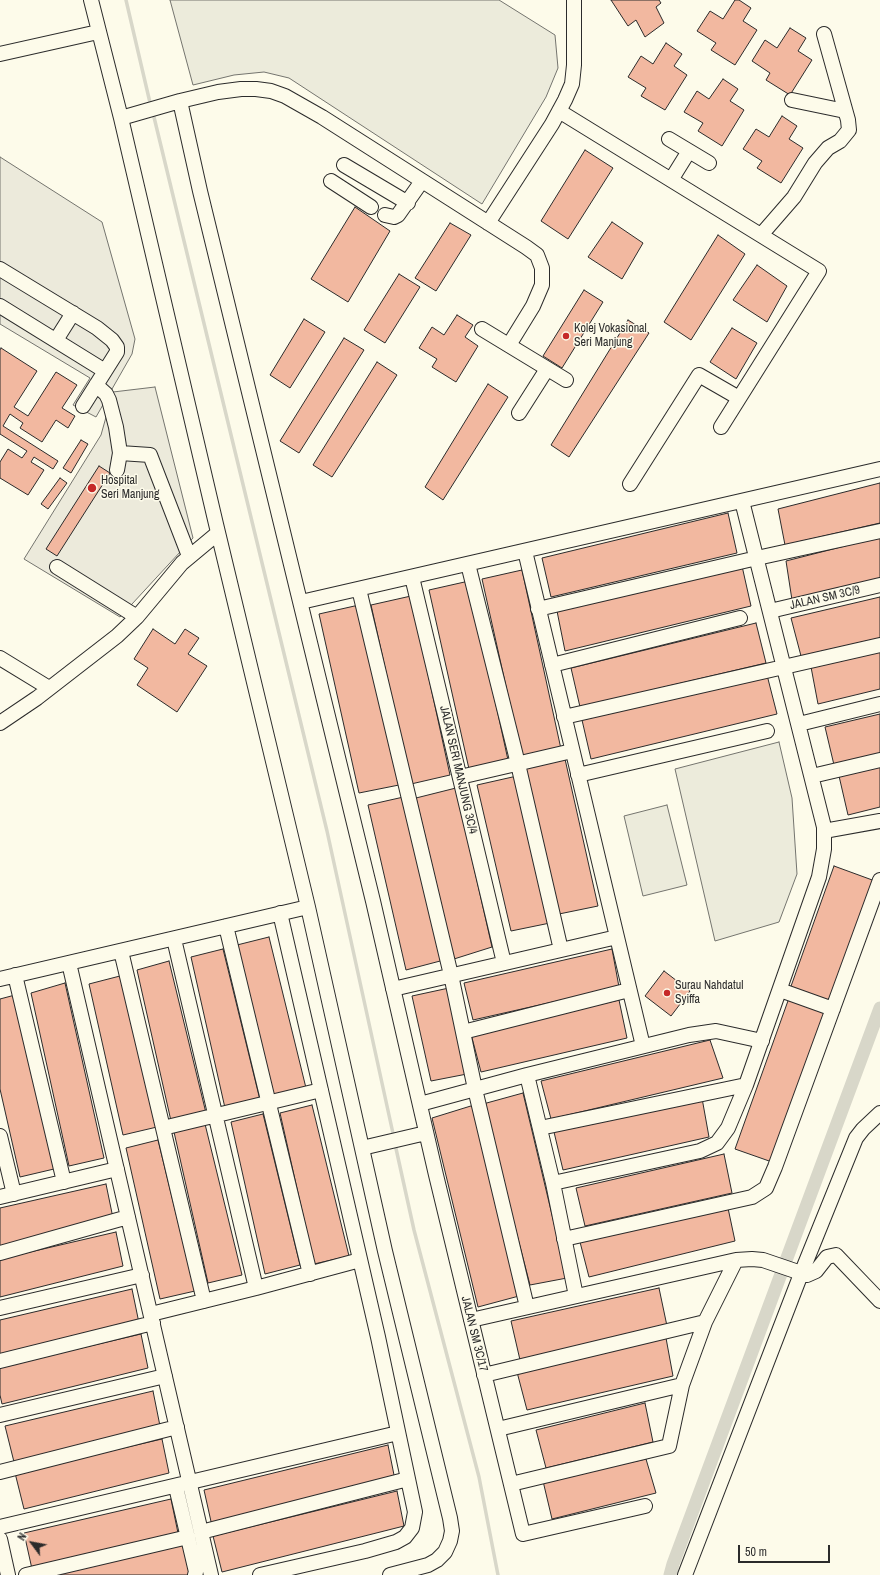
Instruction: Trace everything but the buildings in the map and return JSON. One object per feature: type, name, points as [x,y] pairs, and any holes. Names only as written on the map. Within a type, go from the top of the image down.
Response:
[{"type":"street","points":[[91,0],[121,118],[218,533],[308,906],[362,1148],[452,1531],[450,1541],[445,1552],[437,1560],[428,1565],[390,1575]]},
{"type":"street","points":[[488,223],[559,111],[572,84],[574,65],[574,0]]},
{"type":"street","points":[[0,54],[98,32]]},
{"type":"street","points":[[761,235],[794,197],[815,163],[828,148],[840,141],[849,130],[824,34]]},
{"type":"street","points":[[121,118],[218,92],[256,89],[271,91],[285,96],[322,117],[537,255],[542,268],[542,285],[533,306],[509,345]]},
{"type":"street","points":[[792,100],[845,111]]},
{"type":"street","name":"JALAN SM 3C/17","points":[[180,101],[200,191],[301,602],[426,1133],[523,1534],[645,1506]]},
{"type":"street","points":[[559,111],[819,271],[721,427]]},
{"type":"street","points":[[669,139],[709,163]]},
{"type":"street","points":[[671,180],[689,151]]},
{"type":"street","points":[[344,165],[408,202]]},
{"type":"street","points":[[331,181],[371,207]]},
{"type":"street","points":[[385,215],[394,217],[408,202],[422,181]]},
{"type":"street","points":[[0,269],[73,313],[112,340],[117,347],[117,352],[83,406]]},
{"type":"street","points":[[0,306],[105,371]]},
{"type":"street","points":[[56,340],[73,313]]},
{"type":"street","points":[[482,329],[566,380]]},
{"type":"street","points":[[520,413],[547,369]]},
{"type":"street","points":[[630,484],[699,375],[739,398]]},
{"type":"street","points":[[96,385],[106,394],[109,400],[116,427],[120,453],[117,470]]},
{"type":"street","points":[[120,453],[150,455],[189,556]]},
{"type":"street","points":[[301,602],[880,469]]},
{"type":"street","points":[[552,1183],[700,1151],[717,1143],[728,1128],[746,1085],[819,877],[824,849],[824,831],[812,776],[742,501]]},
{"type":"street","points":[[538,609],[880,531]]},
{"type":"street","points":[[0,723],[117,636],[137,617],[189,556],[218,533]]},
{"type":"street","points":[[525,551],[643,1046]]},
{"type":"street","points":[[468,564],[518,764],[561,950]]},
{"type":"street","points":[[57,567],[137,617]]},
{"type":"street","name":"JALAN SERI MANJUNG 3C/4","points":[[412,577],[504,963]]},
{"type":"street","name":"JALAN SM 3C/9","points":[[770,611],[880,585]]},
{"type":"street","points":[[359,589],[451,975],[475,1089],[527,1307]]},
{"type":"street","points":[[552,665],[740,618]]},
{"type":"street","points":[[564,717],[880,645]]},
{"type":"street","points":[[0,658],[49,688]]},
{"type":"street","points":[[799,724],[880,704]]},
{"type":"street","points":[[578,776],[767,731]]},
{"type":"street","points":[[460,777],[572,751]]},
{"type":"street","points":[[812,776],[880,760]]},
{"type":"street","points":[[824,831],[880,821]]},
{"type":"street","points":[[564,1239],[752,1197],[766,1188],[880,880]]},
{"type":"street","points":[[0,979],[174,939],[308,906]]},
{"type":"street","points":[[260,1575],[365,1551],[396,1542],[405,1537],[412,1528],[415,1512],[360,1260],[280,913]]},
{"type":"street","points":[[226,926],[310,1274]]},
{"type":"street","points":[[393,989],[617,937]]},
{"type":"street","points":[[174,939],[256,1288]]},
{"type":"street","points":[[121,951],[204,1301]]},
{"type":"street","points":[[69,963],[211,1575]]},
{"type":"street","points":[[15,975],[64,1182]]},
{"type":"street","points":[[463,1032],[629,990]]},
{"type":"street","points":[[780,990],[833,1009]]},
{"type":"street","points":[[420,1104],[528,1075],[689,1035],[716,1031],[762,1041]]},
{"type":"street","points":[[528,1075],[576,1296]]},
{"type":"street","points":[[540,1128],[746,1085]]},
{"type":"street","points":[[163,1128],[321,1090]]},
{"type":"street","points":[[685,1575],[796,1272],[856,1138],[862,1129],[880,1113]]},
{"type":"street","points":[[362,1148],[426,1133]]},
{"type":"street","points":[[0,1136],[7,1196],[117,1169]]},
{"type":"street","points":[[0,1253],[128,1216]]},
{"type":"street","points":[[471,1320],[736,1260],[763,1260],[806,1275],[812,1274],[827,1257],[836,1255],[880,1301]]},
{"type":"street","points":[[0,1361],[152,1319],[204,1301],[360,1260]]},
{"type":"street","points":[[511,1484],[669,1446],[682,1385],[705,1322],[736,1260]]},
{"type":"street","points":[[0,1308],[142,1275]]},
{"type":"street","points":[[484,1375],[705,1322]]},
{"type":"street","points":[[0,1415],[165,1376]]},
{"type":"street","points":[[498,1429],[682,1385]]},
{"type":"street","points":[[0,1472],[177,1427]]},
{"type":"street","points":[[0,1528],[190,1484],[398,1433]]},
{"type":"street","points":[[201,1532],[408,1480]]},
{"type":"street","points":[[176,1487],[196,1572],[195,1575]]},
{"type":"street","points":[[26,1575],[188,1537]]},
{"type":"street","points":[[0,1539],[8,1575]]},
{"type":"shaded area","points":[[170,0],[499,0],[555,35],[558,68],[546,97],[482,204],[289,78],[264,72],[234,75],[193,85]]},
{"type":"shaded area","points":[[0,157],[102,222],[135,339],[132,354],[96,417],[73,405],[90,378],[0,324]]},
{"type":"shaded area","points":[[155,387],[193,538],[120,617],[24,559],[101,435],[113,392]]},
{"type":"shaded area","points":[[779,742],[792,798],[797,874],[779,922],[715,941],[675,769]]},
{"type":"shaded area","points":[[667,805],[687,885],[643,896],[624,816]]},
{"type":"waterway","points":[[126,0],[151,107]]},
{"type":"waterway","points":[[153,113],[327,831],[394,1138]]},
{"type":"waterway","points":[[670,1575],[880,1008]]},
{"type":"waterway","points":[[395,1144],[414,1230],[479,1477],[498,1575]]},
{"type":"place","name":"Kolej Vokasional Seri Manjung","points":[[566,336]]},
{"type":"place","name":"Hospital Seri Manjung","points":[[92,488]]},
{"type":"place","name":"Surau Nahdatul Syiffa","points":[[667,993]]}]
